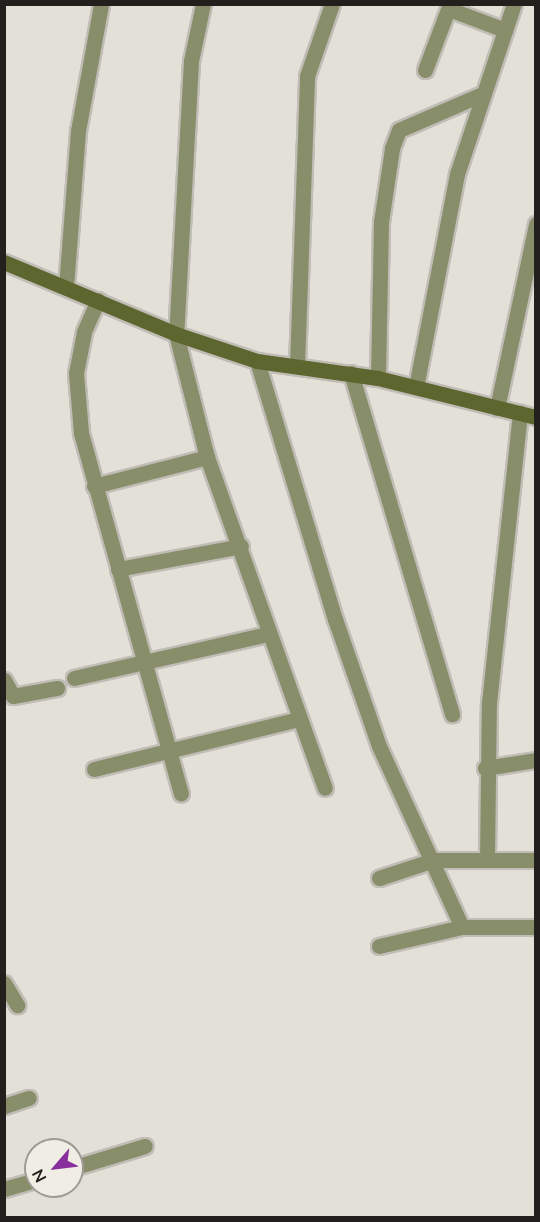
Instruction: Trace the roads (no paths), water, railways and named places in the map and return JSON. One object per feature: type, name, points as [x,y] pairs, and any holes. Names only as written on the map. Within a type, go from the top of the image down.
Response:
[{"type":"street","points":[[66,287],[78,131],[101,4]]},
{"type":"street","points":[[203,4],[191,61],[176,334],[207,457],[242,546],[268,634],[325,788]]},
{"type":"street","points":[[297,366],[307,76],[332,4]]},
{"type":"street","points":[[416,387],[457,174],[480,95],[514,4]]},
{"type":"street","points":[[424,70],[450,7],[505,30]]},
{"type":"street","points":[[378,378],[381,222],[392,148],[399,130],[480,95]]},
{"type":"street","points":[[497,408],[536,224]]},
{"type":"street","points":[[4,262],[176,334],[257,361],[378,378],[536,417]]},
{"type":"street","points":[[98,300],[84,332],[76,373],[81,433],[140,661],[181,793]]},
{"type":"street","points":[[257,361],[335,620],[386,763],[434,860],[462,927]]},
{"type":"street","points":[[351,373],[452,714]]},
{"type":"street","points":[[487,858],[485,768],[520,413]]},
{"type":"street","points":[[94,486],[207,457]]},
{"type":"street","points":[[117,569],[242,546]]},
{"type":"street","points":[[74,678],[140,661],[268,634]]},
{"type":"street","points":[[4,680],[13,696],[57,688]]},
{"type":"street","points":[[94,770],[299,719]]},
{"type":"street","points":[[485,768],[536,760]]},
{"type":"street","points":[[379,878],[434,860],[487,858],[536,860]]},
{"type":"street","points":[[379,946],[462,927],[536,927]]},
{"type":"street","points":[[4,983],[16,1005]]},
{"type":"street","points":[[4,1106],[29,1098]]},
{"type":"street","points":[[84,1164],[145,1146]]},
{"type":"street","points":[[4,1189],[24,1183]]}]
